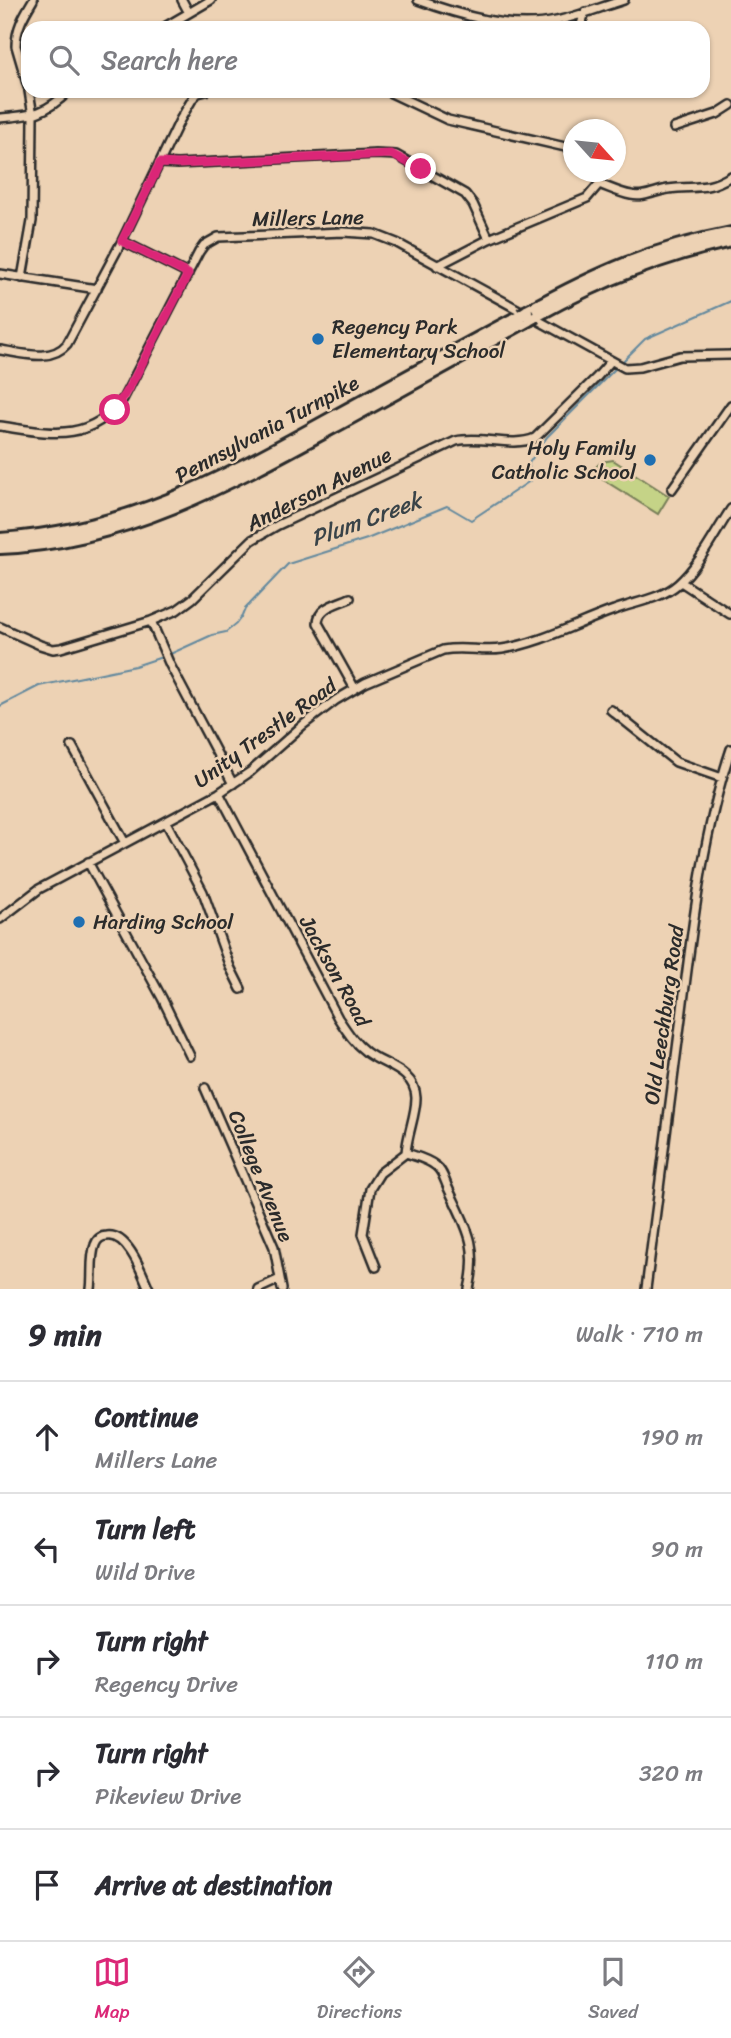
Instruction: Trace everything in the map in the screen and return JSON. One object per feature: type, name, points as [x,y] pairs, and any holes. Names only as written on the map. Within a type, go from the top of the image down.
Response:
[{"type":"highway","name":"Pennsylvania Turnpike","points":[[0,548],[65,540],[101,532],[139,521],[202,496],[288,452],[595,275],[681,243],[731,233]]},
{"type":"highway","name":"Pennsylvania Turnpike","points":[[0,539],[46,534],[96,524],[191,492],[528,316],[619,275],[679,254],[731,242]]},
{"type":"street","points":[[21,21],[33,0]]},
{"type":"street","points":[[182,0],[189,13]]},
{"type":"street","points":[[175,21],[211,0]]},
{"type":"street","points":[[418,0],[462,14],[499,21]]},
{"type":"street","points":[[556,21],[624,0]]},
{"type":"street","points":[[582,21],[585,12]]},
{"type":"street","points":[[21,21],[16,46],[21,63]]},
{"type":"street","points":[[22,278],[32,220],[33,116],[30,98]]},
{"type":"street","points":[[0,118],[33,116],[47,110],[61,98]]},
{"type":"street","points":[[0,350],[51,356],[67,344],[193,98]]},
{"type":"street","points":[[402,98],[448,120],[563,147]]},
{"type":"street","points":[[674,128],[717,114],[731,105]]},
{"type":"street","points":[[160,163],[391,154],[465,194],[473,204],[489,239]]},
{"type":"street","points":[[437,266],[489,239],[587,198],[600,184],[642,196],[674,189],[699,189],[731,176]]},
{"type":"street","name":"Millers Lane","points":[[0,426],[64,434],[96,424],[108,416],[123,400],[204,245],[219,237],[343,232],[374,234],[397,243],[616,364]]},
{"type":"street","points":[[122,241],[188,274]]},
{"type":"street","points":[[0,274],[97,289]]},
{"type":"street","points":[[616,364],[635,368],[688,355],[731,355]]},
{"type":"street","name":"Anderson Avenue","points":[[0,627],[53,649],[151,621],[177,610],[192,599],[252,540],[278,525],[456,441],[469,438],[522,442],[535,438],[597,377],[616,364]]},
{"type":"street","points":[[672,489],[731,405]]},
{"type":"street","name":"Unity Trestle Road","points":[[0,919],[39,889],[219,793],[250,772],[336,700],[355,689],[443,650],[499,650],[523,645],[615,609],[658,596],[681,582],[731,509]]},
{"type":"street","points":[[681,582],[730,614]]},
{"type":"street","points":[[350,598],[322,611],[318,623],[355,689]]},
{"type":"street","points":[[151,621],[170,665],[233,783]]},
{"type":"street","points":[[611,710],[676,762],[722,778]]},
{"type":"street","points":[[72,746],[125,843]]},
{"type":"street","name":"Old Leechburg Road","points":[[646,1289],[689,953],[709,828],[731,749]]},
{"type":"street","name":"Jackson Road","points":[[219,793],[338,1018],[355,1043],[368,1054],[404,1074],[413,1086],[416,1096],[406,1153]]},
{"type":"street","points":[[166,822],[203,892],[230,967],[241,989]]},
{"type":"street","points":[[88,862],[162,998],[190,1056]]},
{"type":"street","name":"College Avenue","points":[[205,1088],[274,1247],[282,1289]]},
{"type":"street","points":[[376,1267],[363,1234],[370,1191],[380,1172],[406,1153],[436,1166],[459,1210],[471,1238],[474,1259],[469,1289]]},
{"type":"street","points":[[91,1289],[94,1248],[98,1239],[113,1236],[122,1241],[133,1255],[149,1289]]},
{"type":"street","points":[[258,1289],[280,1279]]},
{"type":"green space","points":[[613,460],[669,496],[658,514],[591,472],[601,462]]},
{"type":"waterway","name":"Plum Creek","points":[[620,364],[645,339],[731,301]]},
{"type":"waterway","name":"Plum Creek","points":[[168,655],[212,635],[226,632],[288,564],[367,539],[447,506],[471,520],[530,481],[529,463],[547,437],[616,368]]},
{"type":"waterway","name":"Plum Creek","points":[[0,706],[39,686],[135,666],[162,657]]},
{"type":"place","name":"Regency Park Elementary School","points":[[318,339]]},
{"type":"place","name":"Holy Family Catholic School","points":[[650,460]]},
{"type":"place","name":"Harding School","points":[[79,922]]},
{"type":"route","points":[[115,410],[123,400],[188,274],[122,241],[160,163],[391,154],[421,169]]}]
